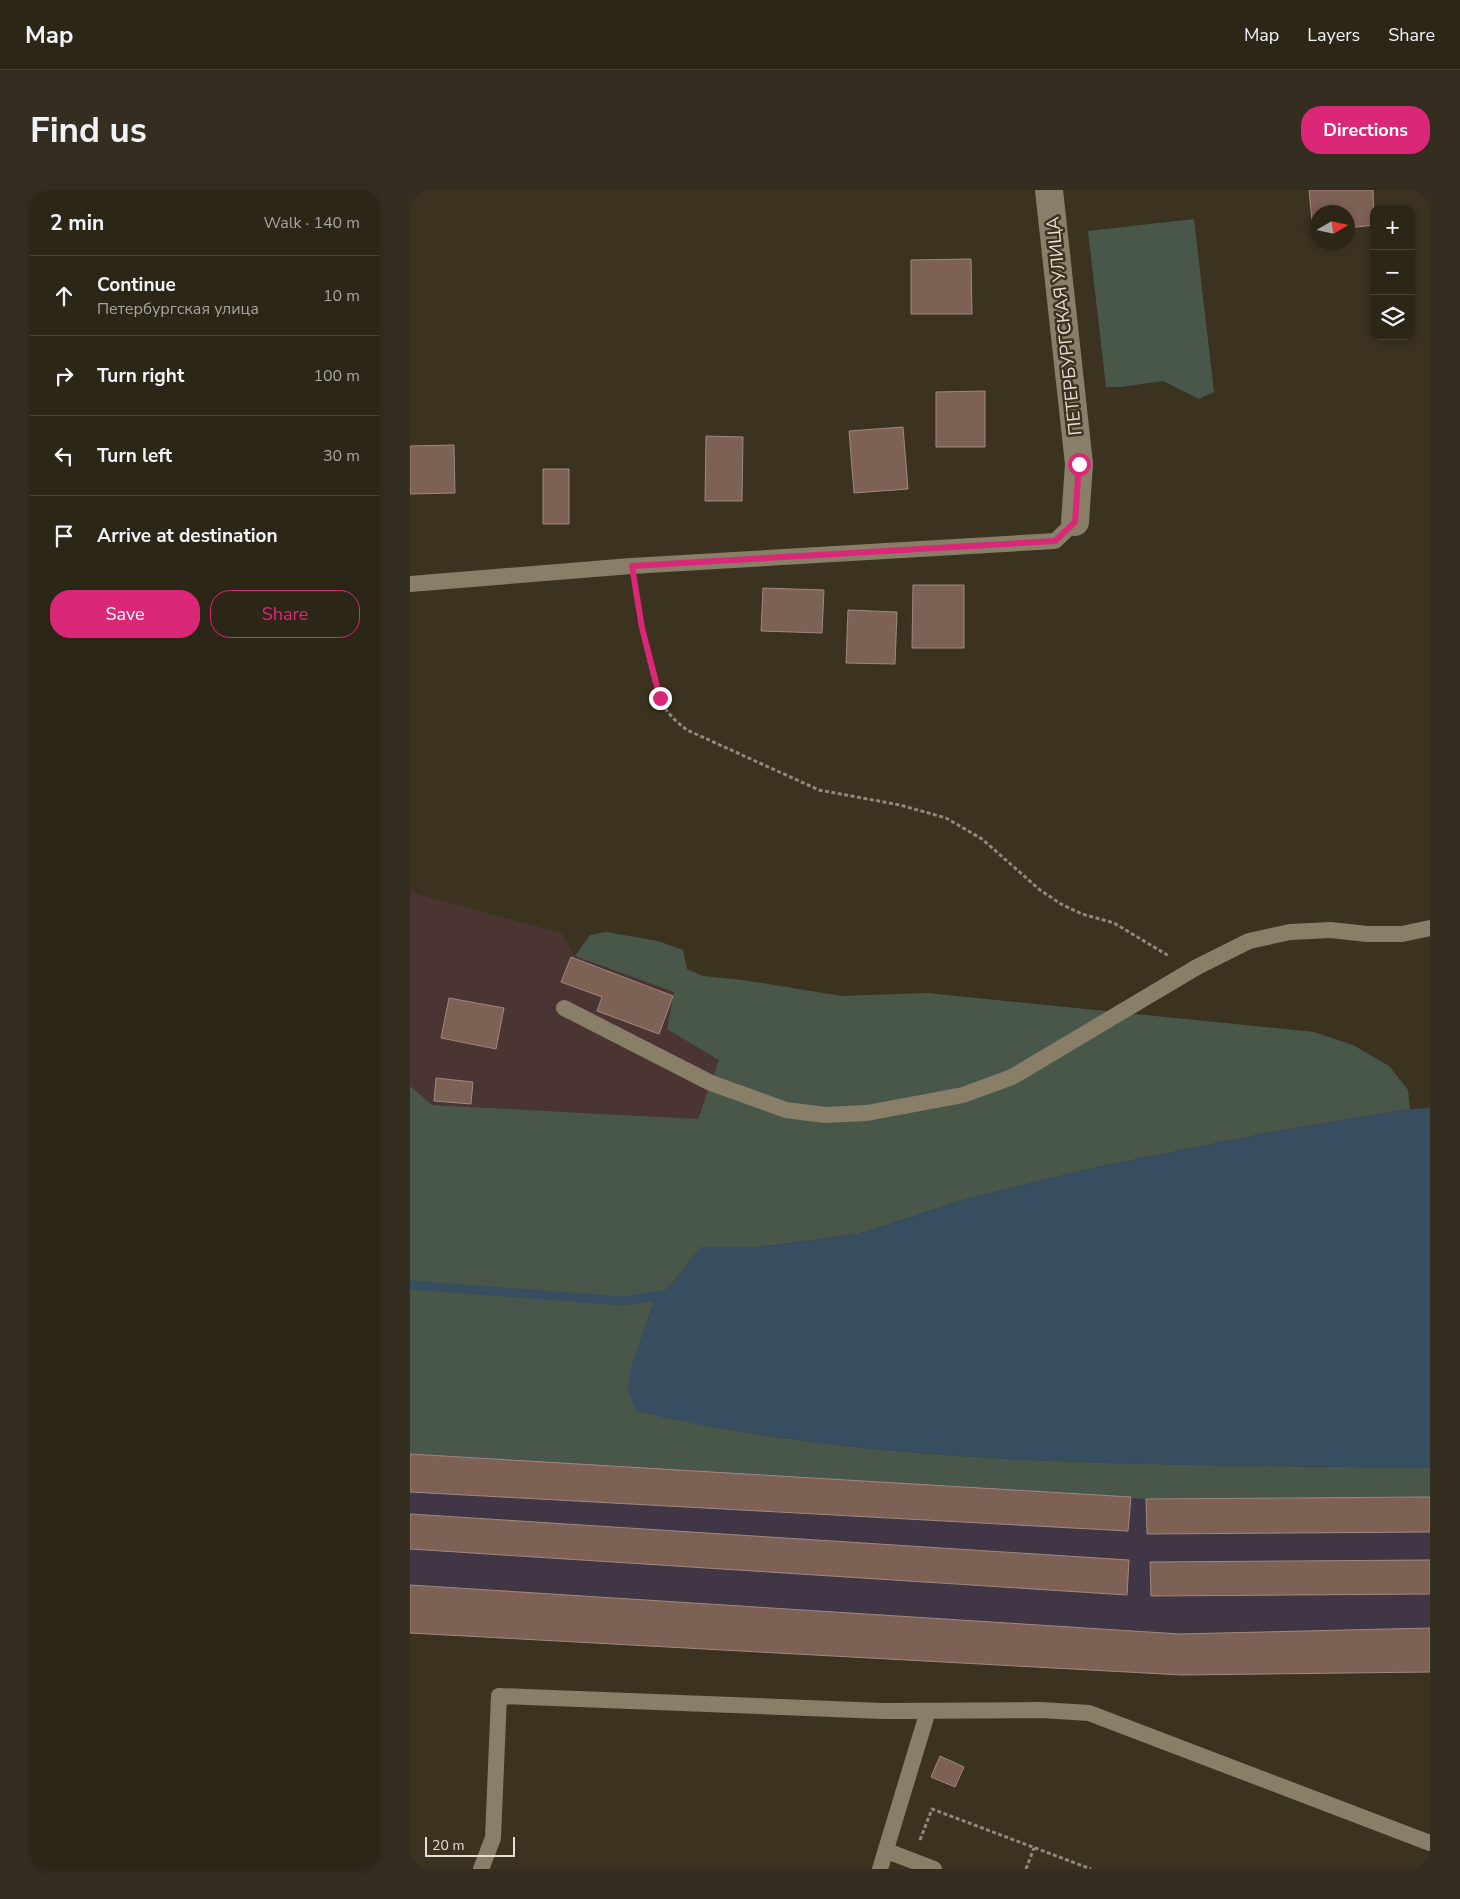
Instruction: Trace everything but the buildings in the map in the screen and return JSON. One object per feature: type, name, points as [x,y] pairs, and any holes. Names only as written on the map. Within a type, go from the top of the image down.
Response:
[{"type":"street","name":"ПЕТЕРБУРГСКАЯ УЛИЦА","points":[[1049,190],[1079,464],[1075,522]]},
{"type":"lane","points":[[410,584],[632,566],[1055,541],[1075,522]]},
{"type":"lane","points":[[564,1008],[711,1083],[786,1110],[825,1115],[867,1113],[963,1095],[1012,1077],[1197,967],[1249,941],[1290,932],[1331,930],[1367,934],[1402,934],[1430,928]]},
{"type":"lane","points":[[481,1869],[493,1838],[499,1696],[928,1711],[1041,1710],[1089,1713],[1430,1842]]},
{"type":"lane","points":[[880,1869],[928,1711]]},
{"type":"lane","points":[[887,1851],[934,1869]]},
{"type":"path","points":[[632,566],[642,628],[660,698],[675,720],[687,730],[819,790],[900,804],[946,818],[982,839],[1040,890],[1061,904],[1082,914],[1114,923],[1172,958],[1197,967]]},
{"type":"path","points":[[912,1861],[932,1810],[1091,1869]]},
{"type":"path","points":[[1026,1869],[1034,1848]]},
{"type":"shaded area","points":[[410,892],[561,933],[575,956],[674,992],[668,1029],[719,1060],[698,1119],[432,1105],[410,1086]]},
{"type":"shaded area","points":[[410,1454],[1146,1499],[1430,1497],[1430,1672],[1182,1675],[410,1633]]},
{"type":"green space","points":[[1194,219],[1214,392],[1199,399],[1163,381],[1121,387],[1106,387],[1088,231]]},
{"type":"green space","points":[[606,932],[658,941],[683,950],[687,969],[703,976],[743,980],[841,996],[927,993],[1314,1032],[1353,1045],[1389,1066],[1408,1090],[1410,1109],[1272,1132],[1093,1168],[970,1198],[858,1234],[760,1247],[701,1247],[670,1286],[654,1302],[631,1369],[637,1411],[735,1430],[833,1445],[932,1454],[1131,1464],[1430,1468],[1430,1497],[1146,1499],[410,1454],[410,1086],[432,1105],[698,1119],[719,1060],[667,1029],[674,992],[575,956],[590,935]]},
{"type":"water","points":[[1430,1108],[1430,1468],[1131,1464],[932,1454],[832,1445],[734,1430],[636,1411],[628,1389],[631,1369],[654,1302],[670,1286],[701,1247],[760,1247],[858,1234],[970,1198],[1093,1168],[1272,1132],[1410,1109]]},
{"type":"waterway","points":[[410,1285],[623,1301],[671,1294]]},
{"type":"route","points":[[660,698],[642,628],[632,566],[1055,541],[1075,522],[1079,464]]}]
